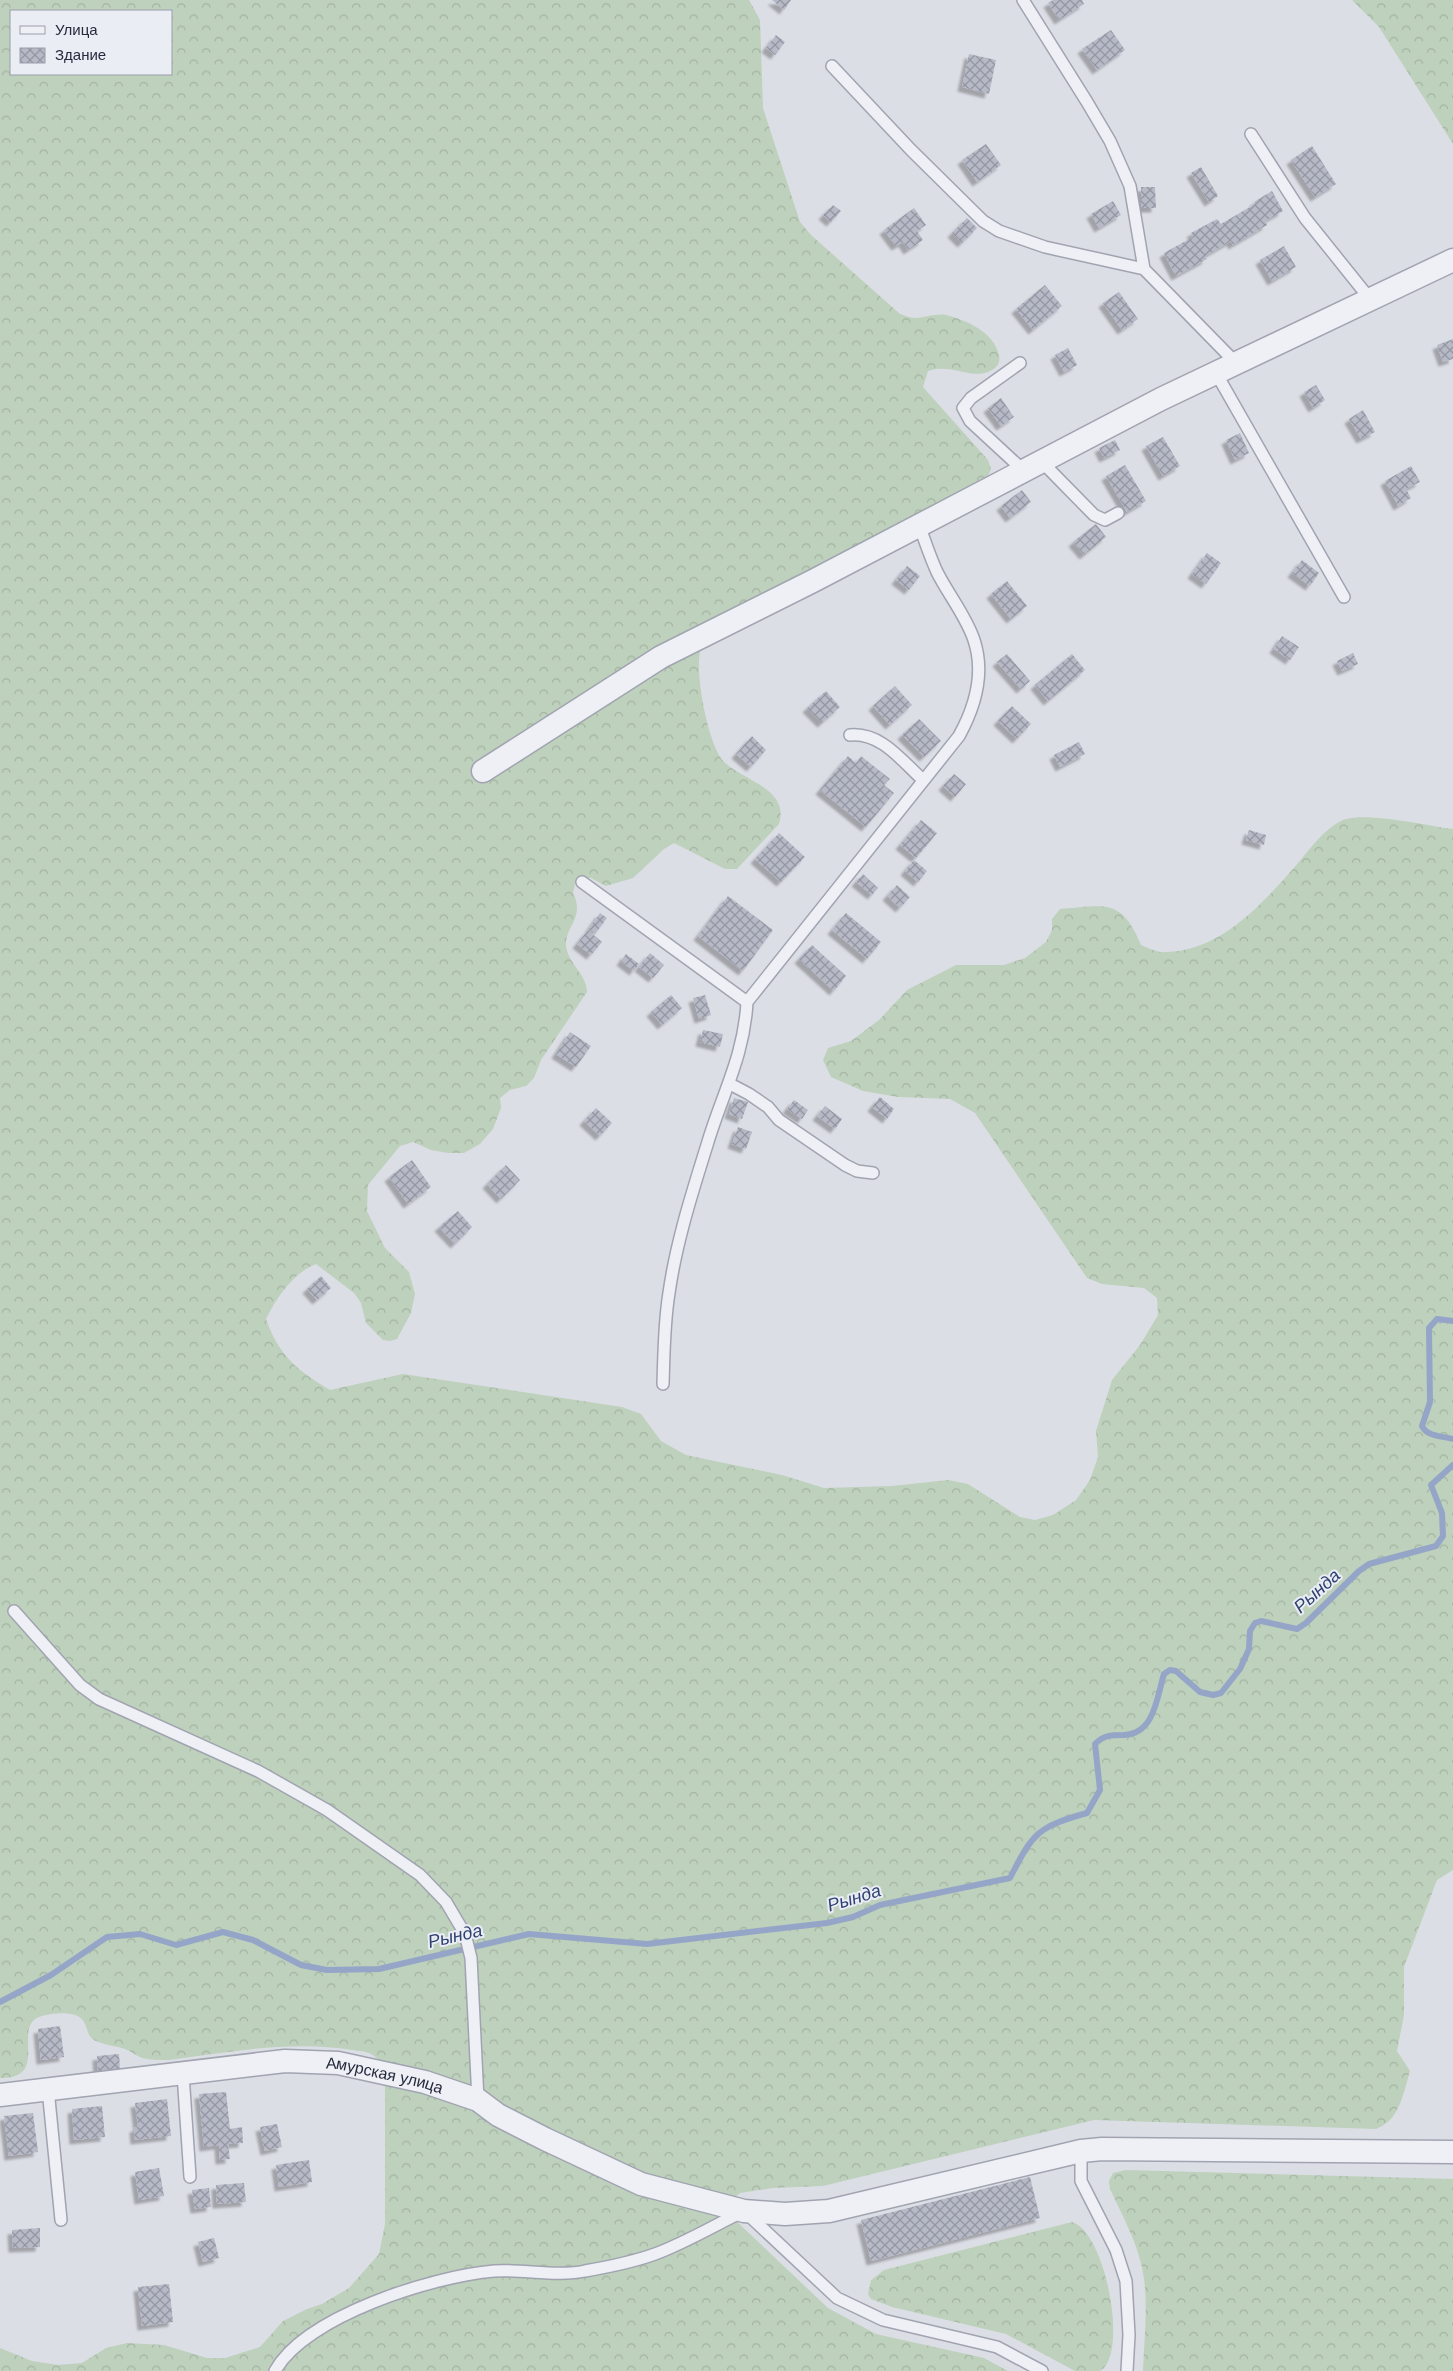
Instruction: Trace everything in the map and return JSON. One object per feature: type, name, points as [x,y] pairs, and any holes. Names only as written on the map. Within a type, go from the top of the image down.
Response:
[{"type":"street","points":[[483,772],[661,656],[919,525],[1032,465],[1236,363],[1453,260]]},
{"type":"street","name":"Амурская улица","points":[[0,2095],[285,2061],[338,2063],[425,2082],[478,2100],[498,2115],[641,2184],[744,2211],[786,2214],[829,2211],[1081,2151],[1112,2149],[1453,2152]]},
{"type":"lane","points":[[1022,0],[1079,88],[1110,142],[1130,186],[1144,269]]},
{"type":"lane","points":[[832,66],[911,150],[983,221],[999,231],[1044,247],[1144,269],[1236,363]]},
{"type":"lane","points":[[1251,134],[1305,218],[1370,299]]},
{"type":"lane","points":[[1020,363],[971,398],[963,408],[970,421],[1032,465],[1094,516],[1105,520],[1118,513]]},
{"type":"lane","points":[[1216,373],[1344,597]]},
{"type":"lane","points":[[663,1384],[668,1294],[676,1255],[708,1142],[740,1052],[746,1002],[959,736],[969,719],[974,703],[979,661],[974,639],[936,570],[919,525]]},
{"type":"lane","points":[[850,735],[862,734],[874,737],[923,780]]},
{"type":"lane","points":[[582,882],[746,1002]]},
{"type":"lane","points":[[730,1084],[768,1107],[778,1120],[845,1165],[857,1171],[873,1173]]},
{"type":"lane","points":[[14,1611],[80,1685],[98,1699],[258,1771],[327,1810],[420,1874],[446,1902],[465,1934],[471,1958],[478,2100]]},
{"type":"lane","points":[[183,2074],[190,2177]]},
{"type":"lane","points":[[48,2089],[61,2220]]},
{"type":"lane","points":[[1081,2151],[1081,2181],[1116,2250],[1126,2281],[1129,2335],[1127,2371]]},
{"type":"lane","points":[[275,2371],[280,2362],[296,2345],[348,2312],[417,2286],[493,2271],[582,2272],[655,2254],[744,2211],[837,2298],[883,2320],[997,2347],[1042,2371]]},
{"type":"green space","points":[[0,0],[749,0],[760,20],[763,108],[800,222],[811,235],[900,314],[915,318],[938,315],[954,317],[978,328],[996,347],[999,361],[991,371],[974,374],[936,369],[928,371],[923,387],[988,460],[991,469],[988,476],[715,625],[701,649],[699,663],[701,692],[708,726],[718,753],[724,762],[763,787],[778,802],[781,812],[779,824],[737,869],[725,869],[674,843],[664,849],[633,878],[606,886],[591,878],[581,878],[575,885],[573,892],[577,909],[566,945],[570,957],[584,980],[587,992],[541,1060],[534,1078],[526,1086],[510,1090],[500,1098],[501,1108],[493,1129],[480,1144],[464,1153],[431,1150],[413,1142],[400,1146],[368,1185],[367,1211],[385,1248],[409,1272],[415,1294],[411,1313],[397,1339],[383,1340],[366,1323],[361,1303],[354,1293],[316,1264],[300,1273],[286,1287],[266,1319],[277,1343],[291,1361],[308,1376],[330,1390],[403,1374],[622,1407],[641,1414],[661,1441],[686,1455],[782,1475],[824,1488],[892,1486],[948,1480],[968,1484],[1020,1517],[1035,1520],[1053,1515],[1076,1500],[1090,1480],[1098,1457],[1096,1431],[1112,1380],[1140,1345],[1158,1315],[1157,1298],[1144,1288],[1102,1284],[1087,1278],[975,1113],[950,1099],[898,1097],[863,1091],[831,1077],[823,1060],[828,1048],[851,1041],[879,1020],[907,990],[956,965],[1004,965],[1025,958],[1046,942],[1052,930],[1052,919],[1060,909],[1100,906],[1110,908],[1126,919],[1141,945],[1163,952],[1186,949],[1205,943],[1223,934],[1240,922],[1271,893],[1323,835],[1341,821],[1363,817],[1379,818],[1453,829],[1453,1870],[1437,1880],[1404,1967],[1404,2015],[1397,2051],[1410,2071],[1402,2097],[1395,2113],[1384,2125],[1376,2129],[1094,2120],[823,2186],[773,2188],[740,2193],[733,2199],[733,2218],[828,2308],[876,2334],[984,2358],[1008,2371],[0,2371],[0,2348],[32,2361],[58,2365],[82,2363],[106,2348],[127,2343],[164,2345],[207,2358],[225,2358],[260,2347],[283,2321],[322,2304],[349,2288],[379,2254],[385,2224],[385,2079],[380,2063],[372,2054],[329,2047],[306,2046],[260,2048],[169,2060],[145,2059],[125,2049],[96,2041],[89,2035],[81,2018],[71,2014],[59,2013],[42,2016],[34,2020],[29,2027],[27,2064],[23,2071],[8,2078],[0,2078]]},
{"type":"green space","points":[[1352,0],[1453,0],[1453,144],[1379,27]]},
{"type":"green space","points":[[1126,2170],[1453,2179],[1453,2371],[1143,2371],[1146,2302],[1142,2267],[1130,2232],[1110,2189],[1109,2181],[1113,2173]]},
{"type":"green space","points":[[1072,2222],[1084,2231],[1095,2247],[1110,2294],[1113,2342],[1109,2360],[1100,2371],[1075,2371],[1006,2334],[892,2307],[871,2299],[868,2294],[871,2280],[884,2270]]},
{"type":"building","points":[[772,0],[791,0],[784,10]]},
{"type":"building","points":[[1053,0],[1082,0],[1084,4],[1059,20],[1048,3]]},
{"type":"building","points":[[1111,30],[1125,50],[1097,70],[1082,49]]},
{"type":"building","points":[[776,35],[785,42],[775,55],[766,48]]},
{"type":"building","points":[[969,54],[996,60],[989,94],[962,87]]},
{"type":"building","points":[[986,144],[1001,165],[977,182],[962,160]]},
{"type":"building","points":[[1312,146],[1336,184],[1315,197],[1291,160]]},
{"type":"building","points":[[1201,167],[1218,196],[1209,202],[1191,173]]},
{"type":"building","points":[[1141,187],[1155,187],[1156,208],[1141,208]]},
{"type":"building","points":[[1272,191],[1283,211],[1265,221],[1267,225],[1233,245],[1231,241],[1205,256],[1207,259],[1176,276],[1164,253],[1193,237],[1191,233],[1217,219],[1221,224],[1255,204],[1254,202]]},
{"type":"building","points":[[1113,201],[1121,215],[1099,228],[1091,214]]},
{"type":"building","points":[[833,205],[841,211],[831,222],[823,215]]},
{"type":"building","points":[[914,208],[926,225],[917,231],[923,240],[908,250],[903,242],[896,246],[884,230]]},
{"type":"building","points":[[967,218],[977,228],[962,243],[952,233]]},
{"type":"building","points":[[1284,246],[1296,267],[1272,281],[1260,260]]},
{"type":"building","points":[[1045,285],[1062,306],[1033,330],[1016,309]]},
{"type":"building","points":[[1119,292],[1138,319],[1122,330],[1103,303]]},
{"type":"building","points":[[1453,339],[1453,359],[1443,362],[1437,345]]},
{"type":"building","points":[[1068,348],[1077,365],[1064,372],[1055,355]]},
{"type":"building","points":[[1316,385],[1325,400],[1313,408],[1304,392]]},
{"type":"building","points":[[1001,398],[1014,417],[1001,426],[988,408]]},
{"type":"building","points":[[1363,410],[1375,432],[1361,439],[1349,419]]},
{"type":"building","points":[[1240,433],[1249,453],[1235,460],[1226,440]]},
{"type":"building","points":[[1163,437],[1180,466],[1163,476],[1146,446]]},
{"type":"building","points":[[1115,440],[1120,450],[1104,458],[1099,448]]},
{"type":"building","points":[[1125,465],[1146,501],[1127,512],[1106,476]]},
{"type":"building","points":[[1411,466],[1420,482],[1406,489],[1411,498],[1398,506],[1385,481]]},
{"type":"building","points":[[1022,490],[1031,502],[1010,518],[1001,506]]},
{"type":"building","points":[[1096,524],[1106,537],[1084,555],[1073,542]]},
{"type":"building","points":[[1207,553],[1221,563],[1206,584],[1192,574]]},
{"type":"building","points":[[1302,560],[1319,573],[1310,586],[1292,573]]},
{"type":"building","points":[[907,566],[920,576],[909,590],[896,580]]},
{"type":"building","points":[[1007,581],[1027,606],[1011,619],[991,594]]},
{"type":"building","points":[[1282,636],[1299,647],[1290,660],[1274,649]]},
{"type":"building","points":[[1353,653],[1358,664],[1342,671],[1337,661]]},
{"type":"building","points":[[1007,654],[1030,681],[1021,689],[997,662]]},
{"type":"building","points":[[1072,654],[1085,670],[1048,701],[1035,685]]},
{"type":"building","points":[[895,686],[912,705],[890,725],[873,706]]},
{"type":"building","points":[[826,691],[840,707],[822,723],[807,708]]},
{"type":"building","points":[[1012,706],[1031,724],[1017,739],[998,721]]},
{"type":"building","points":[[919,719],[941,741],[924,757],[902,735]]},
{"type":"building","points":[[752,736],[766,750],[751,767],[736,754]]},
{"type":"building","points":[[1079,742],[1085,754],[1060,767],[1054,755]]},
{"type":"building","points":[[848,756],[856,763],[861,756],[890,779],[884,785],[894,793],[866,827],[820,790]]},
{"type":"building","points":[[954,774],[966,784],[955,797],[943,786]]},
{"type":"building","points":[[921,820],[937,833],[916,858],[900,845]]},
{"type":"building","points":[[1249,830],[1266,835],[1264,845],[1246,840]]},
{"type":"building","points":[[779,833],[805,857],[781,882],[755,859]]},
{"type":"building","points":[[914,860],[927,871],[918,882],[905,871]]},
{"type":"building","points":[[863,874],[878,888],[872,895],[856,882]]},
{"type":"building","points":[[897,885],[910,897],[900,908],[887,896]]},
{"type":"building","points":[[728,896],[773,930],[743,971],[698,936]]},
{"type":"building","points":[[600,913],[607,918],[595,934],[589,929]]},
{"type":"building","points":[[846,913],[881,942],[867,959],[832,930]]},
{"type":"building","points":[[588,930],[602,942],[591,955],[577,944]]},
{"type":"building","points":[[812,945],[846,976],[834,991],[799,959]]},
{"type":"building","points":[[650,953],[664,965],[653,978],[639,967]]},
{"type":"building","points":[[626,954],[639,964],[634,971],[621,961]]},
{"type":"building","points":[[671,995],[682,1008],[662,1025],[651,1012]]},
{"type":"building","points":[[705,995],[711,1015],[699,1019],[693,998]]},
{"type":"building","points":[[703,1030],[723,1034],[720,1047],[700,1042]]},
{"type":"building","points":[[570,1032],[591,1046],[576,1067],[556,1054]]},
{"type":"building","points":[[880,1097],[894,1109],[887,1119],[872,1107]]},
{"type":"building","points":[[734,1098],[748,1102],[742,1119],[729,1114]]},
{"type":"building","points":[[794,1100],[808,1110],[802,1119],[787,1109]]},
{"type":"building","points":[[825,1106],[842,1119],[835,1129],[817,1116]]},
{"type":"building","points":[[596,1108],[612,1123],[600,1136],[584,1121]]},
{"type":"building","points":[[738,1127],[752,1132],[746,1149],[732,1144]]},
{"type":"building","points":[[412,1160],[431,1187],[408,1204],[389,1177]]},
{"type":"building","points":[[506,1165],[520,1180],[501,1199],[487,1184]]},
{"type":"building","points":[[458,1211],[472,1227],[455,1244],[439,1227]]},
{"type":"building","points":[[321,1276],[331,1288],[317,1300],[307,1289]]},
{"type":"building","points":[[60,2026],[64,2057],[41,2060],[38,2029]]},
{"type":"building","points":[[119,2054],[120,2069],[98,2071],[97,2056]]},
{"type":"building","points":[[226,2092],[230,2129],[242,2127],[243,2143],[228,2144],[230,2159],[220,2160],[219,2145],[204,2147],[199,2094]]},
{"type":"building","points":[[167,2099],[171,2136],[135,2140],[134,2128],[138,2127],[135,2103]]},
{"type":"building","points":[[102,2106],[105,2137],[74,2140],[72,2109]]},
{"type":"building","points":[[33,2113],[38,2152],[9,2156],[4,2116]]},
{"type":"building","points":[[277,2124],[282,2147],[265,2151],[260,2127]]},
{"type":"building","points":[[309,2160],[312,2182],[279,2187],[276,2165]]},
{"type":"building","points":[[159,2168],[164,2196],[139,2200],[135,2172]]},
{"type":"building","points":[[1030,2177],[1040,2218],[871,2261],[861,2220]]},
{"type":"building","points":[[244,2183],[246,2202],[217,2204],[216,2185]]},
{"type":"building","points":[[209,2188],[211,2207],[195,2209],[192,2190]]},
{"type":"building","points":[[40,2228],[40,2247],[13,2248],[12,2230]]},
{"type":"building","points":[[214,2238],[219,2258],[203,2262],[198,2242]]},
{"type":"building","points":[[169,2284],[173,2322],[142,2326],[138,2287]]},
{"type":"waterway","name":"Рында","points":[[1453,1321],[1437,1319],[1429,1328],[1430,1402],[1422,1426],[1424,1430],[1431,1434],[1453,1439]]},
{"type":"waterway","name":"Рында","points":[[0,2002],[51,1975],[107,1937],[140,1934],[176,1945],[223,1932],[253,1940],[301,1965],[327,1970],[379,1969],[529,1934],[647,1944],[827,1923],[853,1917],[880,1905],[1010,1878],[1031,1841],[1038,1834],[1057,1823],[1087,1813],[1100,1790],[1095,1744],[1105,1737],[1134,1733],[1142,1728],[1153,1712],[1164,1674],[1170,1670],[1176,1671],[1200,1692],[1213,1695],[1221,1693],[1240,1669],[1249,1649],[1250,1631],[1255,1623],[1261,1621],[1297,1629],[1306,1623],[1359,1571],[1369,1564],[1436,1546],[1443,1536],[1442,1513],[1431,1485],[1453,1465]]}]
